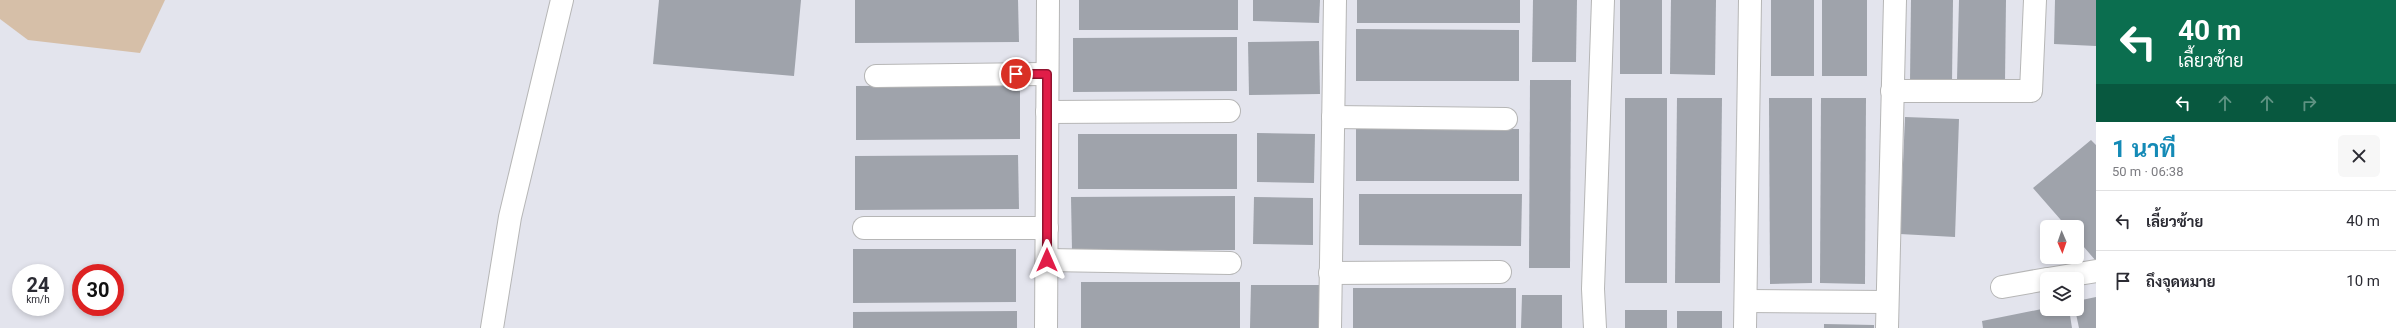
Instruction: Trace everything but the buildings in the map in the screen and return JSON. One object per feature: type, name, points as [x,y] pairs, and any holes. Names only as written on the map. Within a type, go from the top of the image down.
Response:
[{"type":"street","points":[[492,328],[510,217],[562,0]]},
{"type":"street","points":[[1046,328],[1048,0]]},
{"type":"street","points":[[1330,328],[1335,0]]},
{"type":"street","points":[[1595,328],[1593,289],[1603,0]]},
{"type":"street","points":[[1745,328],[1750,0]]},
{"type":"street","points":[[1887,328],[1886,302],[1895,0]]},
{"type":"street","points":[[1892,91],[2031,91],[2035,0]]},
{"type":"street","points":[[876,76],[1047,74]]},
{"type":"street","points":[[1047,112],[1229,111]]},
{"type":"street","points":[[1333,117],[1506,118]]},
{"type":"street","points":[[864,228],[1047,228]]},
{"type":"street","points":[[1047,260],[1230,263]]},
{"type":"street","points":[[2084,273],[2096,271]]},
{"type":"street","points":[[1330,273],[1500,272]]},
{"type":"street","points":[[2002,287],[2040,280]]},
{"type":"street","points":[[1746,301],[1886,302]]},
{"type":"shaded area","points":[[0,0],[165,0],[140,53],[28,40],[0,19]]},
{"type":"route","points":[[1016,74],[1047,74],[1047,260]]}]
